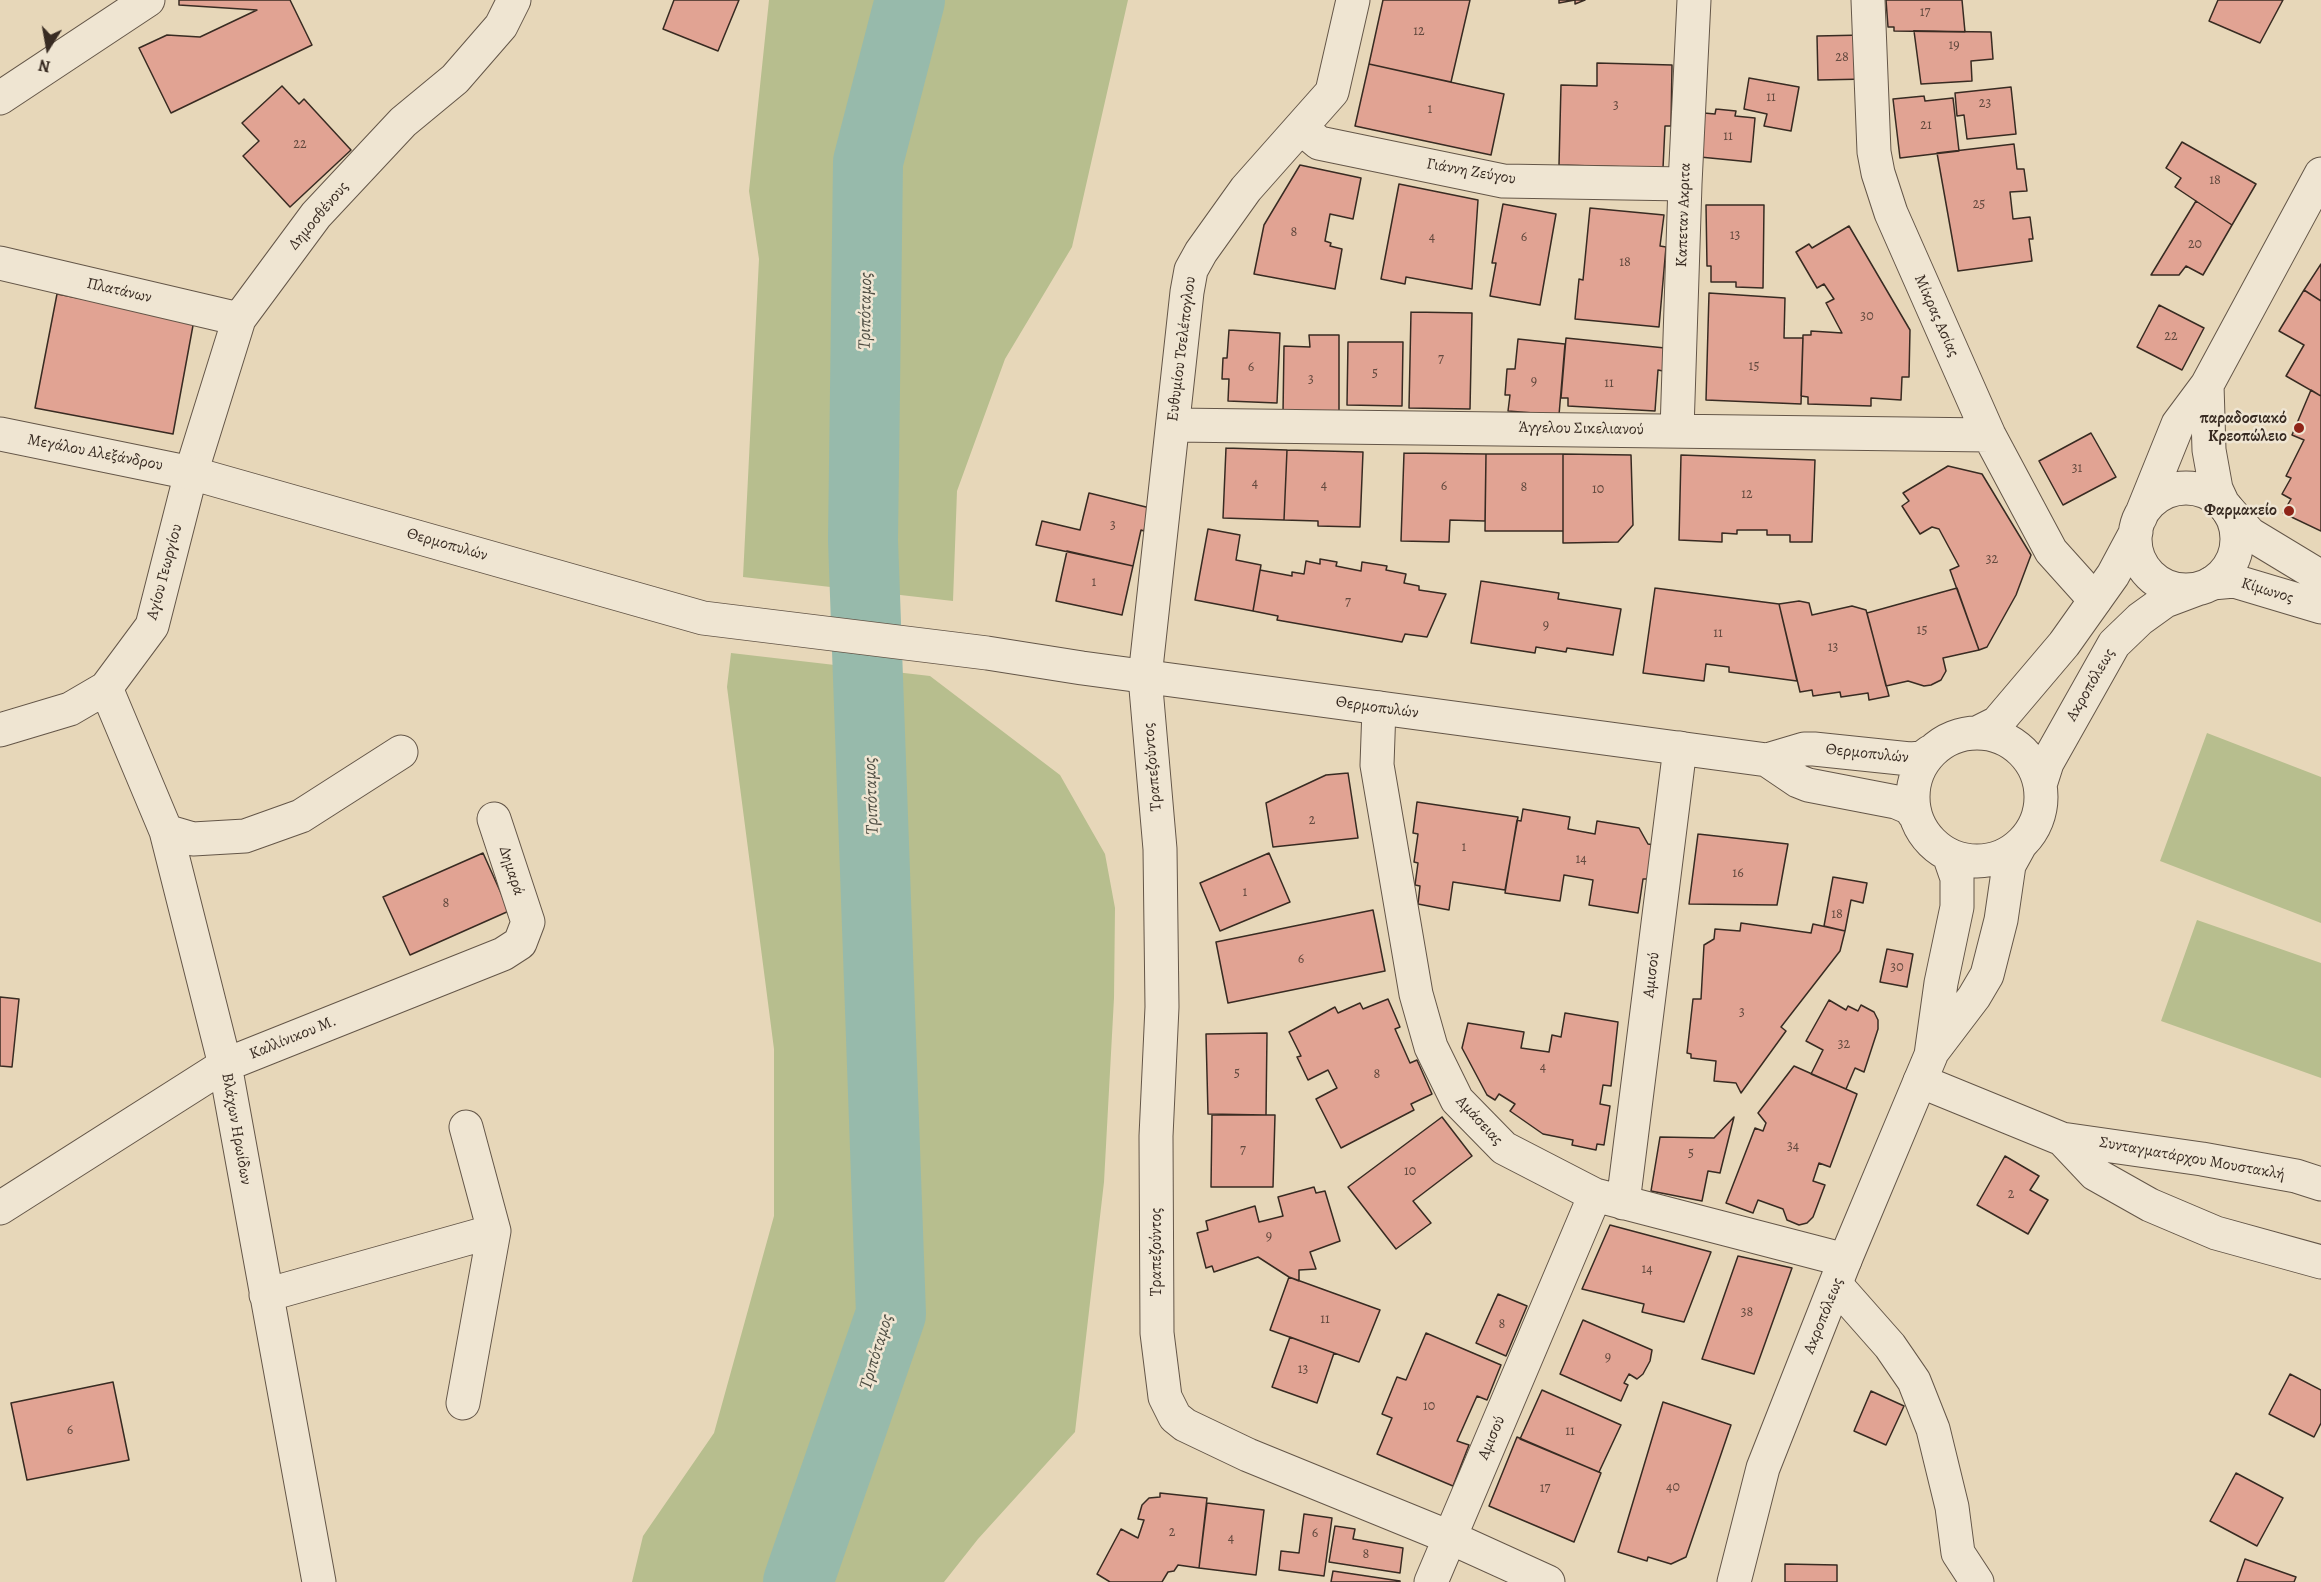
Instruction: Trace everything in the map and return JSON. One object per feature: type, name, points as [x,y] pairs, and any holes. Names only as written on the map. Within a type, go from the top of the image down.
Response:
[{"type":"street","points":[[0,98],[148,0]]},
{"type":"street","name":"Δημοσθένους","points":[[191,472],[238,319],[316,215],[403,122],[455,79],[501,26],[514,0]]},
{"type":"street","name":"Ευθυμίου Τσελέπογλου","points":[[1145,677],[1191,270],[1246,189],[1332,92],[1353,0]]},
{"type":"street","name":"Καπεταν Ακριτα","points":[[1677,430],[1694,0]]},
{"type":"street","name":"Μίκρας Ασίας","points":[[1868,0],[1873,126],[1878,173],[1891,213],[1989,435],[2051,551],[2095,600]]},
{"type":"street","name":"Γιάννη Ζεύγου","points":[[1301,128],[1319,143],[1503,181],[1685,184]]},
{"type":"street","points":[[2205,586],[2181,590],[2152,577],[2142,564],[2137,548],[2138,525],[2178,424],[2207,386],[2320,180]]},
{"type":"street","name":"Πλατάνων","points":[[0,263],[238,319]]},
{"type":"street","name":"Ακροπόλεως","points":[[2040,784],[2047,763],[2114,644],[2140,619],[2165,601],[2205,586],[2225,572],[2234,558],[2238,542],[2236,525],[2216,489],[2209,450],[2207,386]]},
{"type":"street","name":"Άγγελου Σικελιανού","points":[[1173,425],[1989,435]]},
{"type":"street","name":"Μεγάλου Αλεξάνδρου","points":[[0,434],[191,472]]},
{"type":"street","name":"Θερμοπυλών","points":[[191,472],[703,618],[987,653],[1145,677],[1767,760],[1804,749],[1910,759],[1922,758],[1930,752]]},
{"type":"street","name":"Αγίου Γεωργίου","points":[[0,730],[70,709],[106,688],[152,626],[191,472]]},
{"type":"street","points":[[1979,732],[1997,723],[2064,644],[2113,575],[2150,504],[2163,494],[2178,489],[2195,489],[2211,495],[2226,507]]},
{"type":"street","name":"Κίμωνος","points":[[2226,507],[2250,534],[2321,577]]},
{"type":"street","name":"Κίμωνος","points":[[2205,586],[2234,581],[2321,607]]},
{"type":"street","name":"Τραπεζούντος","points":[[1145,677],[1161,849],[1162,1007],[1156,1136],[1157,1333],[1165,1396],[1169,1407],[1175,1417],[1195,1431],[1449,1537],[1548,1582]]},
{"type":"street","name":"Βλάχων Ηρωίδων","points":[[106,688],[166,831],[225,1065],[319,1582]]},
{"type":"street","name":"Αμάσειας","points":[[1379,708],[1377,765],[1416,994],[1431,1047],[1457,1100],[1504,1148],[1609,1199],[1841,1273]]},
{"type":"street","points":[[1979,732],[2000,737],[2019,748],[2032,764],[2040,784],[2042,801],[2038,818],[2031,832],[2020,845],[2004,855],[1986,861],[1967,861],[1950,855],[1934,845],[1922,831],[1914,814],[1912,798],[1914,781],[1920,765],[1944,740],[1961,734],[1979,732]]},
{"type":"street","name":"Αμισού","points":[[1431,1582],[1449,1537],[1609,1199],[1680,748]]},
{"type":"street","points":[[166,831],[193,839],[245,836],[301,816],[401,752]]},
{"type":"street","name":"Θερμοπυλών","points":[[1767,760],[1797,781],[1896,802],[1910,808],[1914,814]]},
{"type":"street","name":"Δημαρά","points":[[495,819],[528,922]]},
{"type":"street","name":"Ακροπόλεως","points":[[1925,1068],[1987,975],[2001,920],[2009,865],[2020,845]]},
{"type":"street","name":"Ακροπόλεως","points":[[1734,1582],[1762,1468],[1925,1068],[1957,907],[1957,878],[1950,855]]},
{"type":"street","name":"Καλλίνικου Μ.","points":[[0,1208],[225,1065],[502,954],[520,943],[528,922]]},
{"type":"street","points":[[1925,1068],[2062,1139],[2095,1174],[2150,1205],[2216,1233],[2321,1262]]},
{"type":"street","points":[[463,1403],[494,1231],[466,1127]]},
{"type":"street","name":"Συνταγματάρχου Μουστακλή","points":[[2062,1139],[2202,1159],[2296,1176],[2321,1184]]},
{"type":"street","points":[[266,1295],[494,1231]]},
{"type":"street","points":[[1841,1273],[1914,1382],[1933,1429],[1952,1507],[1958,1553],[1977,1582]]},
{"type":"green space","points":[[769,0],[1128,0],[1072,247],[1005,359],[957,491],[953,601],[743,577],[759,259],[749,191]]},
{"type":"green space","points":[[731,653],[930,676],[1060,775],[1105,854],[1115,908],[1114,998],[1104,1182],[1075,1432],[978,1539],[944,1582],[632,1582],[643,1536],[714,1433],[774,1216],[774,1049],[727,687]]},
{"type":"green space","points":[[2207,733],[2321,777],[2321,923],[2160,861]]},
{"type":"green space","points":[[2197,920],[2321,963],[2321,1078],[2161,1021]]},
{"type":"building","points":[[179,0],[290,0],[312,45],[171,113],[139,48],[167,35],[200,37],[257,10],[179,5]]},
{"type":"building","points":[[674,0],[739,0],[718,51],[663,29]]},
{"type":"building","points":[[1383,0],[1470,0],[1451,82],[1369,64]]},
{"type":"building","points":[[1559,0],[1575,0],[1559,3]]},
{"type":"building","points":[[1886,0],[1962,0],[1965,32],[1894,31],[1894,27],[1888,27]]},
{"type":"building","points":[[2218,0],[2283,0],[2260,43],[2209,21]]},
{"type":"building","points":[[1914,31],[1991,32],[1993,59],[1971,61],[1972,81],[1921,84]]},
{"type":"building","points":[[1864,35],[1867,79],[1818,80],[1817,36]]},
{"type":"building","points":[[1597,63],[1672,65],[1671,126],[1665,126],[1663,168],[1559,165],[1561,85],[1597,86]]},
{"type":"building","points":[[1369,64],[1504,94],[1491,155],[1355,126]]},
{"type":"building","points":[[1749,78],[1799,87],[1791,131],[1764,126],[1767,114],[1744,109]]},
{"type":"building","points":[[282,86],[299,104],[304,99],[351,150],[290,207],[243,156],[259,141],[242,123]]},
{"type":"building","points":[[2011,87],[2016,134],[1967,139],[1964,115],[1957,116],[1955,93]]},
{"type":"building","points":[[1924,96],[1925,101],[1953,98],[1959,151],[1900,158],[1893,99]]},
{"type":"building","points":[[1716,109],[1736,111],[1735,116],[1755,118],[1751,162],[1700,157],[1704,113],[1715,114]]},
{"type":"building","points":[[2182,142],[2256,184],[2232,225],[2175,187],[2181,178],[2166,168]]},
{"type":"building","points":[[2014,144],[2017,169],[2024,169],[2027,191],[2010,192],[2013,219],[2030,217],[2033,239],[2029,239],[2032,261],[1958,271],[1937,153]]},
{"type":"building","points":[[1300,165],[1361,178],[1353,219],[1330,214],[1325,241],[1331,243],[1330,246],[1342,249],[1335,289],[1254,274],[1264,225]]},
{"type":"building","points":[[1399,184],[1478,200],[1472,289],[1406,277],[1405,284],[1381,279]]},
{"type":"building","points":[[2196,201],[2232,225],[2203,275],[2186,266],[2179,275],[2151,275]]},
{"type":"building","points":[[1503,204],[1556,214],[1540,305],[1490,296],[1496,263],[1492,263]]},
{"type":"building","points":[[1706,205],[1764,205],[1763,288],[1736,287],[1736,282],[1711,282],[1711,266],[1707,266]]},
{"type":"building","points":[[1590,208],[1664,215],[1660,246],[1666,247],[1659,327],[1575,319],[1579,279],[1583,280]]},
{"type":"building","points":[[1849,226],[1910,330],[1909,377],[1902,377],[1901,400],[1871,398],[1871,406],[1808,404],[1808,397],[1801,396],[1803,335],[1811,335],[1811,331],[1842,333],[1826,303],[1834,299],[1824,284],[1817,288],[1796,252],[1809,244],[1812,248]]},
{"type":"building","points":[[2321,264],[2321,301],[2304,290]]},
{"type":"building","points":[[2304,290],[2321,301],[2321,396],[2286,376],[2304,345],[2279,331]]},
{"type":"building","points":[[1709,293],[1785,298],[1784,338],[1803,338],[1801,404],[1706,400]]},
{"type":"building","points":[[57,294],[194,320],[173,434],[35,408]]},
{"type":"building","points":[[2159,305],[2204,328],[2182,370],[2137,347]]},
{"type":"building","points":[[1411,312],[1472,313],[1470,409],[1409,408]]},
{"type":"building","points":[[1229,330],[1280,333],[1277,403],[1228,401],[1229,379],[1222,379],[1223,358],[1227,358]]},
{"type":"building","points":[[1309,335],[1339,335],[1339,413],[1283,413],[1284,346],[1310,347]]},
{"type":"building","points":[[1566,338],[1665,348],[1663,371],[1658,370],[1655,411],[1568,406],[1568,398],[1561,398]]},
{"type":"building","points":[[1518,339],[1565,344],[1559,415],[1508,411],[1510,395],[1505,395],[1507,369],[1515,369]]},
{"type":"building","points":[[1348,342],[1403,342],[1402,406],[1347,405]]},
{"type":"building","points":[[2311,390],[2321,396],[2321,531],[2283,513],[2291,499],[2282,494],[2291,478],[2286,476],[2304,440],[2292,435]]},
{"type":"building","points":[[2091,433],[2116,477],[2063,505],[2039,461]]},
{"type":"building","points":[[1226,448],[1287,450],[1284,520],[1223,518]]},
{"type":"building","points":[[1287,450],[1363,452],[1360,527],[1318,526],[1318,521],[1284,520]]},
{"type":"building","points":[[1404,453],[1486,454],[1485,521],[1450,520],[1449,542],[1401,541]]},
{"type":"building","points":[[1486,454],[1563,454],[1563,531],[1485,531]]},
{"type":"building","points":[[1563,454],[1631,455],[1633,525],[1618,542],[1563,543]]},
{"type":"building","points":[[1681,455],[1815,460],[1812,542],[1790,542],[1790,535],[1767,535],[1767,530],[1737,530],[1737,534],[1722,533],[1722,542],[1679,540]]},
{"type":"building","points":[[1948,466],[1982,474],[2031,555],[2016,595],[1987,647],[1979,650],[1950,570],[1959,566],[1939,529],[1932,527],[1920,534],[1902,506],[1909,501],[1903,493]]},
{"type":"building","points":[[1089,493],[1150,508],[1144,531],[1141,530],[1133,566],[1036,545],[1042,521],[1080,530]]},
{"type":"building","points":[[1208,529],[1240,535],[1236,560],[1261,565],[1253,611],[1195,600]]},
{"type":"building","points":[[1067,551],[1133,566],[1122,615],[1056,601]]},
{"type":"building","points":[[1320,559],[1337,562],[1336,566],[1361,571],[1362,562],[1387,566],[1386,570],[1406,574],[1404,583],[1419,586],[1419,590],[1446,594],[1427,637],[1405,634],[1402,642],[1277,620],[1278,616],[1253,611],[1260,570],[1292,576],[1292,572],[1304,574],[1306,561],[1320,564]]},
{"type":"building","points":[[1481,581],[1559,593],[1558,599],[1621,609],[1613,655],[1567,648],[1566,652],[1536,647],[1535,653],[1471,643]]},
{"type":"building","points":[[1655,588],[1779,604],[1797,681],[1729,672],[1729,667],[1706,664],[1704,681],[1643,673]]},
{"type":"building","points":[[1957,588],[1979,650],[1943,658],[1946,671],[1941,680],[1931,685],[1924,686],[1908,681],[1886,686],[1867,613]]},
{"type":"building","points":[[1799,601],[1809,603],[1812,615],[1852,606],[1866,610],[1889,696],[1869,700],[1868,693],[1841,697],[1840,692],[1813,696],[1812,690],[1800,692],[1779,604]]},
{"type":"building","points":[[1348,773],[1358,838],[1273,847],[1266,803],[1326,775]]},
{"type":"building","points":[[1417,802],[1518,817],[1505,890],[1453,882],[1449,910],[1418,904],[1420,886],[1415,885],[1418,863],[1414,862],[1418,834],[1413,833]]},
{"type":"building","points":[[1523,809],[1570,817],[1568,829],[1595,834],[1597,821],[1639,828],[1648,844],[1654,845],[1648,879],[1643,879],[1638,913],[1589,905],[1593,880],[1564,875],[1560,901],[1505,893],[1517,820],[1521,821]]},
{"type":"building","points":[[1698,834],[1788,844],[1777,905],[1689,904]]},
{"type":"building","points":[[483,853],[509,911],[410,955],[383,897]]},
{"type":"building","points":[[1269,853],[1290,902],[1220,931],[1200,883]]},
{"type":"building","points":[[1833,877],[1867,883],[1863,903],[1851,900],[1845,931],[1824,926]]},
{"type":"building","points":[[1373,910],[1385,971],[1228,1003],[1216,942]]},
{"type":"building","points":[[1741,923],[1811,933],[1813,924],[1845,931],[1840,951],[1781,1027],[1786,1031],[1741,1093],[1736,1083],[1714,1081],[1716,1061],[1691,1058],[1691,1054],[1687,1053],[1693,999],[1701,999],[1704,945],[1714,939],[1715,929],[1740,931]]},
{"type":"building","points":[[1887,949],[1913,954],[1907,987],[1880,982]]},
{"type":"building","points":[[0,997],[19,999],[12,1067],[0,1066]]},
{"type":"building","points":[[1388,999],[1400,1027],[1395,1029],[1410,1063],[1417,1060],[1432,1094],[1411,1104],[1414,1110],[1341,1148],[1316,1099],[1337,1088],[1328,1070],[1308,1080],[1297,1057],[1301,1056],[1289,1032],[1335,1007],[1338,1013],[1360,1003],[1363,1009]]},
{"type":"building","points":[[1829,1000],[1846,1010],[1848,1006],[1858,1011],[1861,1005],[1874,1012],[1878,1020],[1878,1029],[1864,1072],[1855,1068],[1846,1089],[1811,1074],[1823,1050],[1806,1041]]},
{"type":"building","points":[[1565,1013],[1618,1022],[1611,1086],[1603,1085],[1600,1104],[1610,1106],[1604,1145],[1597,1144],[1596,1150],[1572,1145],[1573,1140],[1543,1134],[1510,1111],[1515,1104],[1499,1094],[1495,1100],[1487,1095],[1462,1048],[1468,1023],[1524,1032],[1521,1048],[1549,1052],[1552,1035],[1561,1037]]},
{"type":"building","points":[[1267,1033],[1266,1115],[1208,1114],[1206,1034]]},
{"type":"building","points":[[1794,1066],[1857,1094],[1830,1167],[1819,1163],[1813,1181],[1825,1185],[1813,1217],[1807,1223],[1799,1225],[1787,1220],[1783,1209],[1758,1200],[1753,1213],[1726,1203],[1755,1128],[1763,1131],[1766,1123],[1758,1113]]},
{"type":"building","points":[[1212,1115],[1275,1115],[1273,1187],[1211,1187]]},
{"type":"building","points":[[1442,1117],[1472,1156],[1413,1201],[1431,1223],[1396,1249],[1348,1187]]},
{"type":"building","points":[[1734,1117],[1720,1173],[1708,1171],[1702,1201],[1651,1191],[1660,1137],[1714,1138]]},
{"type":"building","points":[[2005,1156],[2039,1176],[2030,1190],[2048,1200],[2028,1234],[1977,1205]]},
{"type":"building","points":[[1314,1187],[1316,1193],[1325,1191],[1340,1241],[1310,1252],[1316,1269],[1299,1270],[1299,1281],[1258,1257],[1214,1272],[1212,1266],[1206,1268],[1197,1233],[1208,1230],[1206,1221],[1255,1206],[1259,1222],[1283,1216],[1278,1197]]},
{"type":"building","points":[[1610,1225],[1711,1252],[1684,1322],[1642,1312],[1644,1304],[1582,1289]]},
{"type":"building","points":[[1738,1256],[1792,1268],[1754,1374],[1702,1359]]},
{"type":"building","points":[[1289,1277],[1380,1310],[1359,1362],[1270,1330]]},
{"type":"building","points":[[1498,1294],[1527,1306],[1506,1356],[1476,1343]]},
{"type":"building","points":[[1583,1320],[1652,1350],[1650,1361],[1643,1374],[1637,1379],[1629,1374],[1624,1383],[1628,1385],[1621,1401],[1560,1374]]},
{"type":"building","points":[[1426,1333],[1501,1365],[1487,1400],[1477,1396],[1457,1441],[1469,1445],[1453,1486],[1377,1454],[1392,1418],[1382,1414],[1397,1377],[1406,1380]]},
{"type":"building","points":[[1290,1337],[1334,1353],[1317,1403],[1272,1387]]},
{"type":"building","points":[[2290,1374],[2321,1390],[2321,1423],[2314,1437],[2269,1414]]},
{"type":"building","points":[[113,1382],[129,1460],[27,1480],[11,1403]]},
{"type":"building","points":[[1542,1390],[1621,1425],[1599,1472],[1520,1439]]},
{"type":"building","points":[[1871,1391],[1904,1406],[1886,1445],[1854,1431]]},
{"type":"building","points":[[1663,1402],[1731,1425],[1686,1557],[1671,1564],[1648,1557],[1647,1561],[1618,1552]]},
{"type":"building","points":[[1517,1437],[1601,1473],[1574,1542],[1489,1506]]},
{"type":"building","points":[[2236,1473],[2283,1498],[2257,1546],[2210,1521]]},
{"type":"building","points":[[1160,1493],[1207,1498],[1199,1568],[1178,1565],[1174,1571],[1168,1572],[1162,1582],[1110,1582],[1097,1574],[1121,1529],[1138,1538],[1144,1520],[1138,1519],[1142,1505],[1149,1498],[1160,1497]]},
{"type":"building","points":[[1207,1503],[1264,1510],[1256,1575],[1199,1568]]},
{"type":"building","points":[[1304,1514],[1332,1518],[1324,1576],[1279,1570],[1281,1551],[1299,1553]]},
{"type":"building","points":[[1335,1526],[1355,1529],[1353,1539],[1403,1548],[1400,1573],[1329,1562]]},
{"type":"building","points":[[2245,1559],[2296,1577],[2294,1582],[2237,1582]]},
{"type":"building","points":[[1785,1564],[1837,1565],[1837,1582],[1785,1582]]},
{"type":"building","points":[[1333,1571],[1400,1581],[1400,1582],[1331,1582]]},
{"type":"waterway","name":"Τριπόταμος","points":[[798,1582],[891,1314],[863,540],[868,162],[910,0]]},
{"type":"place","name":"παραδοσιακό Κρεοπώλειο","points":[[2299,428]]},
{"type":"place","name":"Φαρμακείο","points":[[2289,511]]}]
